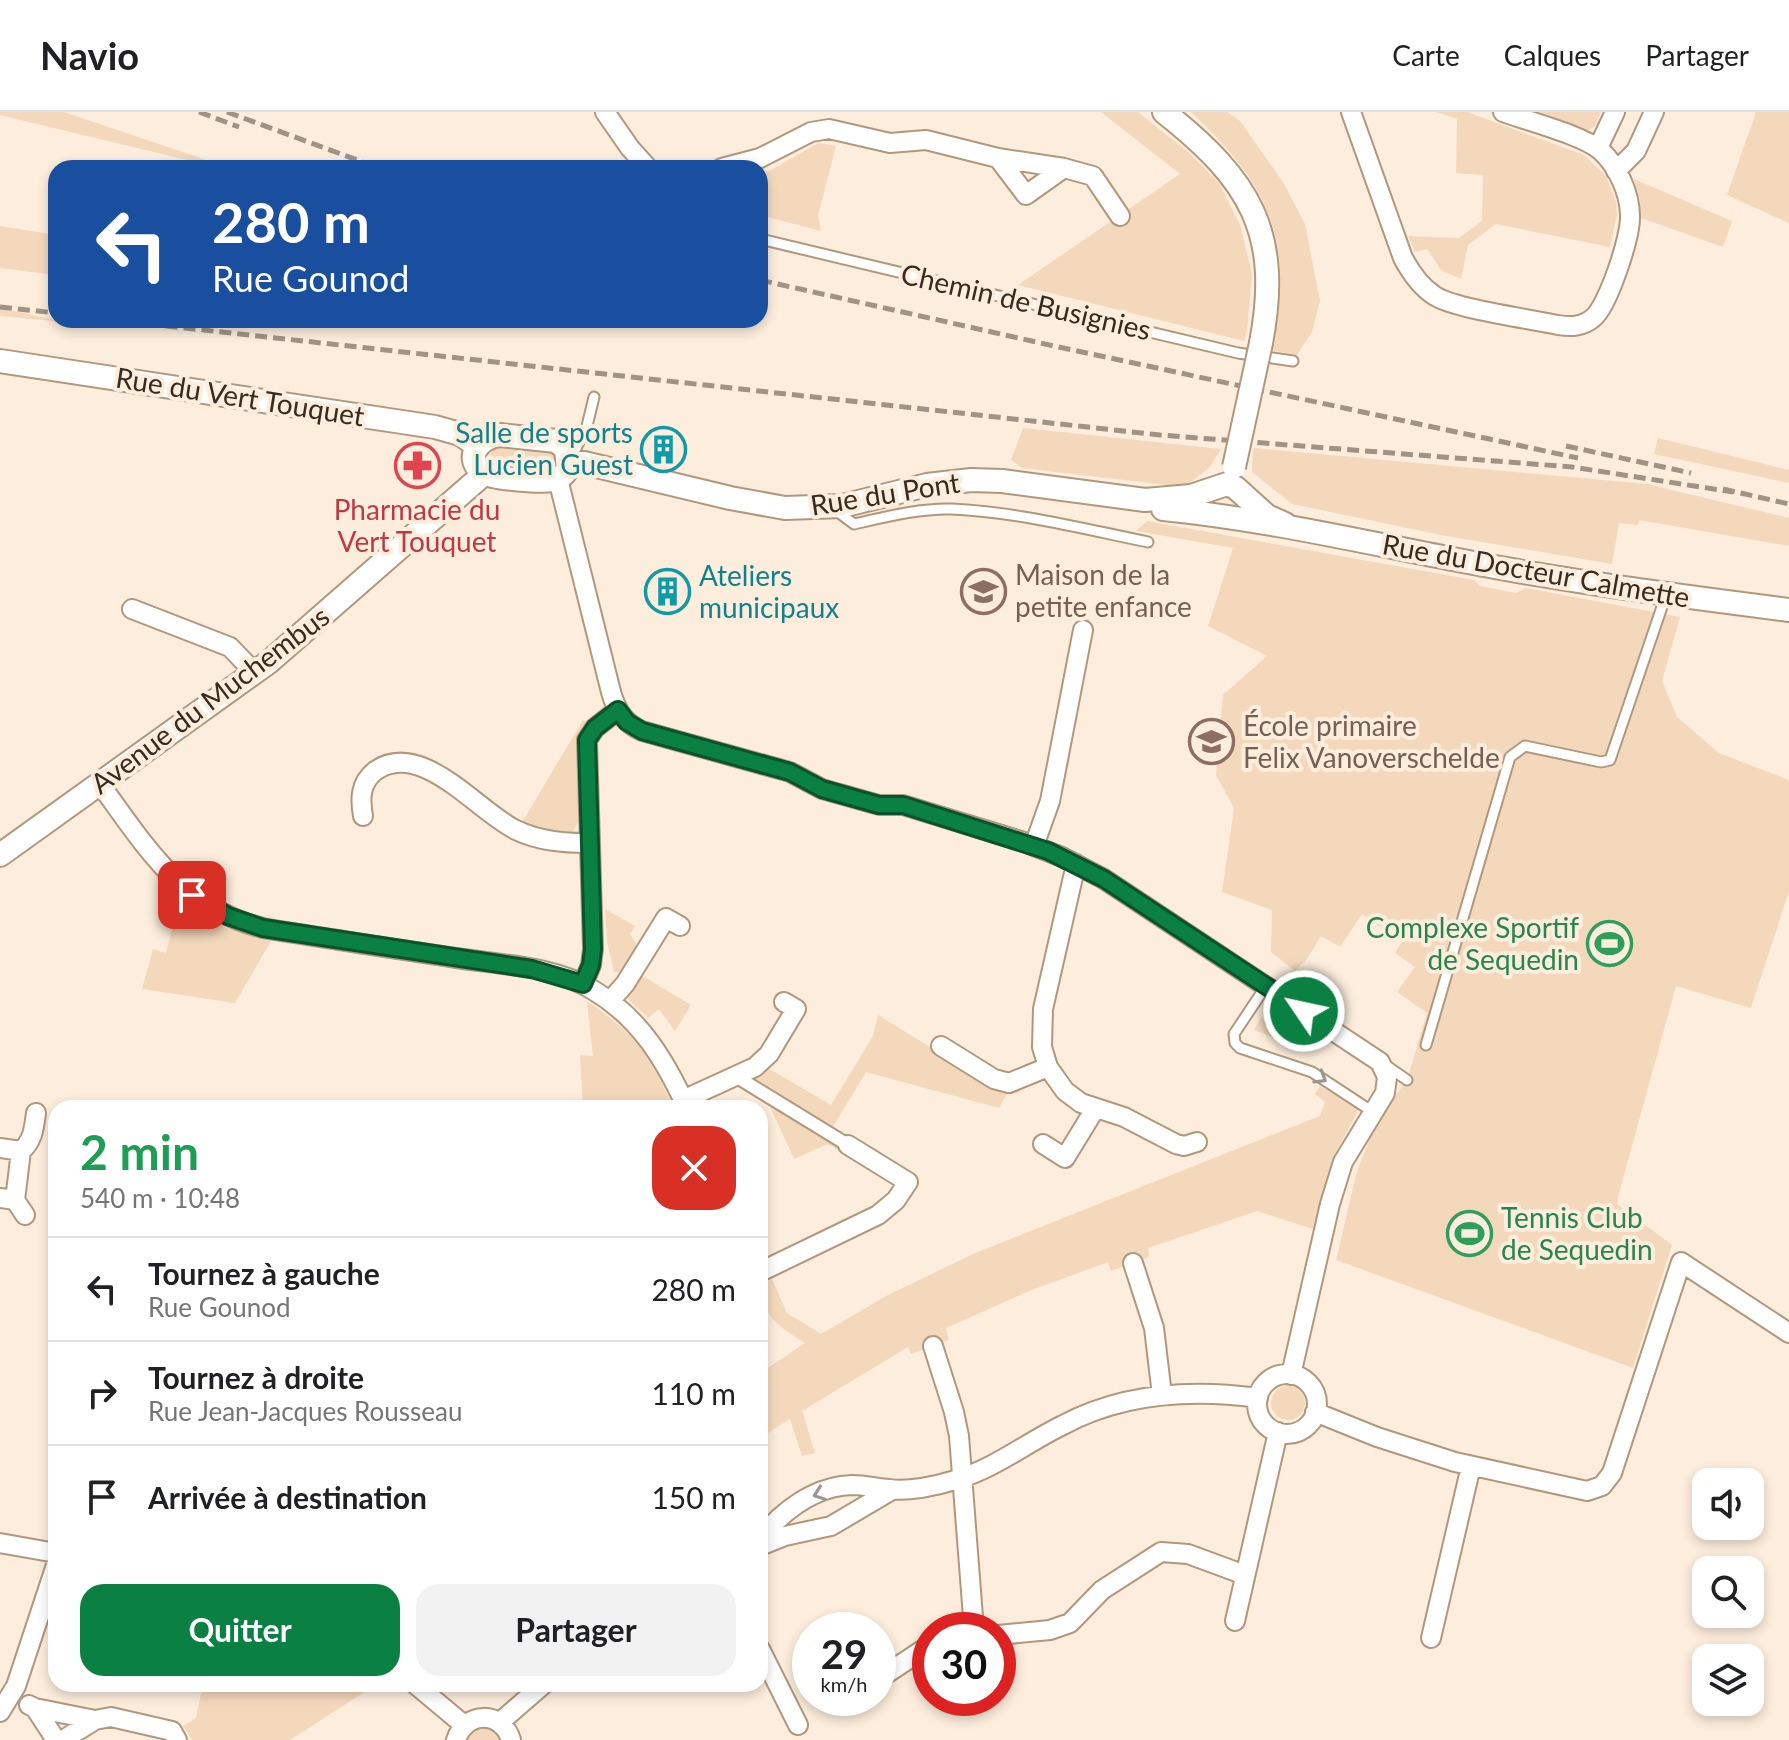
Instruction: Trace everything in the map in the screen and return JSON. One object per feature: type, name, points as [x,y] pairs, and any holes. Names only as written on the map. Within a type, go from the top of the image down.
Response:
[{"type":"street","points":[[605,112],[641,160]]},
{"type":"street","points":[[1164,112],[1221,162],[1252,210],[1264,240],[1268,297],[1261,343],[1229,482],[1241,505],[1237,511],[1223,515]]},
{"type":"street","points":[[1351,112],[1403,258],[1427,291],[1451,303],[1571,327],[1591,319],[1602,306],[1629,229],[1629,206],[1616,171],[1598,148],[1503,112]]},
{"type":"street","points":[[1598,148],[1615,112]]},
{"type":"street","points":[[1616,171],[1636,151],[1654,112]]},
{"type":"street","points":[[752,160],[811,132],[829,129],[890,143],[926,140],[998,158],[1064,168],[1093,176],[1120,216]]},
{"type":"street","points":[[998,158],[1026,195],[1064,168]]},
{"type":"street","name":"Rue du Vert Touquet","points":[[0,361],[435,427],[460,434],[477,446]]},
{"type":"street","points":[[564,471],[542,480],[485,473],[475,459],[477,446],[486,437],[500,435],[556,441],[566,449],[564,471],[611,692],[627,722],[642,731],[790,772],[822,789],[879,805],[903,805],[1034,846],[1076,864],[1104,879],[1380,1062],[1387,1077],[1387,1086],[1343,1162],[1330,1204],[1291,1375]]},
{"type":"street","name":"Rue du Pont","points":[[564,471],[584,463],[756,504],[785,508],[831,507],[927,485],[971,480],[1161,500],[1191,496],[1229,482]]},
{"type":"street","name":"Avenue du Muchembus","points":[[0,855],[255,673],[485,473]]},
{"type":"street","points":[[1229,482],[1267,516],[1285,524]]},
{"type":"street","name":"Rue du Pont","points":[[1108,496],[1141,507],[1223,515]]},
{"type":"street","name":"Rue du Docteur Calmette","points":[[1223,515],[1285,524],[1463,561],[1666,595],[1789,610]]},
{"type":"street","points":[[132,609],[230,647],[255,673]]},
{"type":"street","points":[[1034,846],[1050,801],[1083,630]]},
{"type":"street","points":[[583,984],[591,965],[593,949],[587,740],[595,728],[618,710]]},
{"type":"street","points":[[363,816],[361,794],[368,778],[384,766],[404,764],[424,768],[448,780],[496,819],[520,832],[546,840],[588,843]]},
{"type":"street","points":[[100,784],[154,858],[173,879],[204,903],[240,922],[274,930],[532,969],[583,984],[610,1001],[636,1024],[656,1048],[683,1100]]},
{"type":"street","points":[[1076,864],[1043,1009],[1042,1047],[1048,1067],[1065,1091],[1081,1103],[1124,1117],[1176,1144],[1184,1146],[1197,1142]]},
{"type":"street","points":[[610,1001],[625,984],[666,918],[680,926]]},
{"type":"street","points":[[693,1100],[755,1067],[769,1054],[796,1009],[784,1002]]},
{"type":"street","points":[[941,1046],[994,1079],[1009,1083],[1048,1067]]},
{"type":"street","points":[[737,1077],[908,1182],[896,1200],[878,1215],[768,1268]]},
{"type":"street","points":[[1043,1144],[1065,1158],[1095,1109]]},
{"type":"street","points":[[13,1205],[21,1151],[32,1138],[36,1113]]},
{"type":"street","points":[[0,1148],[21,1151]]},
{"type":"street","points":[[1315,1412],[1377,1437],[1471,1466],[1587,1491],[1602,1486],[1612,1473],[1681,1262],[1789,1333]]},
{"type":"street","points":[[1133,1263],[1154,1328],[1162,1395]]},
{"type":"street","points":[[933,1346],[954,1412],[973,1612]]},
{"type":"street","points":[[1291,1375],[1301,1378],[1312,1388],[1317,1402],[1308,1424],[1301,1430],[1287,1434],[1269,1428],[1260,1417],[1258,1398],[1263,1386],[1270,1380],[1291,1375]]},
{"type":"street","points":[[768,1530],[785,1512],[820,1492],[856,1485],[892,1490],[962,1478],[1000,1461],[1072,1420],[1109,1407],[1162,1395],[1205,1392],[1258,1398]]},
{"type":"street","points":[[1235,1621],[1278,1432]]},
{"type":"street","points":[[1431,1638],[1471,1466]]},
{"type":"street","points":[[768,1543],[831,1526],[892,1490]]},
{"type":"street","points":[[0,1543],[48,1552]]},
{"type":"street","points":[[1016,1633],[1050,1630],[1070,1623],[1102,1590],[1161,1552],[1188,1554],[1245,1575]]},
{"type":"street","points":[[48,1587],[5,1703],[95,1720]]},
{"type":"street","points":[[768,1665],[798,1725]]},
{"type":"street","points":[[422,1692],[460,1732],[477,1718],[485,1717],[500,1722],[511,1740]]},
{"type":"street","points":[[500,1722],[535,1692]]},
{"type":"street","points":[[35,1708],[56,1740]]},
{"type":"street","points":[[63,1740],[95,1720],[111,1717],[172,1731],[177,1740]]},
{"type":"lane","name":"Chemin de Busignies","points":[[768,241],[1238,353],[1293,361]]},
{"type":"lane","points":[[564,471],[587,426],[594,397]]},
{"type":"lane","points":[[831,507],[854,524],[894,515],[950,509],[1032,519],[1148,542]]},
{"type":"lane","points":[[1426,1045],[1510,757],[1525,746],[1601,762],[1610,760],[1666,595]]},
{"type":"lane","points":[[1266,986],[1234,1034],[1235,1043],[1240,1048],[1312,1072],[1373,1112]]},
{"type":"lane","points":[[1380,1062],[1407,1080]]},
{"type":"shaded area","points":[[0,112],[64,112],[206,160],[187,160],[0,115]]},
{"type":"shaded area","points":[[1101,112],[1138,112],[1188,152],[1219,183],[1240,225],[1252,274],[1244,341],[1018,285],[1180,174]]},
{"type":"shaded area","points":[[1191,112],[1227,112],[1240,121],[1283,182],[1305,224],[1320,301],[1312,332],[1297,355],[1271,350],[1280,278],[1278,247],[1270,218],[1258,191],[1240,165]]},
{"type":"shaded area","points":[[1437,112],[1467,112],[1584,155],[1606,176],[1616,202],[1617,215],[1610,247],[1496,224],[1468,245],[1461,279],[1441,270],[1427,249],[1415,252],[1408,236],[1459,238],[1482,221],[1483,175],[1456,173],[1457,119]]},
{"type":"shaded area","points":[[1539,112],[1601,112],[1595,126],[1588,130]]},
{"type":"shaded area","points":[[1756,112],[1789,112],[1789,223],[1727,195]]},
{"type":"shaded area","points":[[818,143],[836,146],[818,215],[821,231],[768,217],[768,171]]},
{"type":"shaded area","points":[[1634,179],[1732,221],[1723,247],[1641,218]]},
{"type":"shaded area","points":[[0,226],[48,234],[48,274],[0,268]]},
{"type":"shaded area","points":[[0,308],[48,320],[0,316]]},
{"type":"shaded area","points":[[1023,428],[1221,449],[1209,468],[1184,487],[1022,468],[1011,460]]},
{"type":"shaded area","points":[[1658,438],[1789,470],[1789,483],[1654,454]]},
{"type":"shaded area","points":[[499,444],[547,450],[554,455],[554,465],[543,471],[498,466],[490,454]]},
{"type":"shaded area","points":[[1253,448],[1647,484],[1789,518],[1789,546],[1639,520],[1638,525],[1619,523],[1612,564],[1441,535],[1292,504],[1252,472]]},
{"type":"shaded area","name":"Complexe Sportif de Sequedin","points":[[1147,521],[1474,580],[1480,586],[1516,593],[1526,588],[1680,617],[1662,681],[1677,717],[1719,753],[1789,780],[1789,891],[1751,1008],[1676,986],[1618,1197],[1617,1204],[1672,1245],[1633,1368],[1336,1260],[1357,1171],[1377,1121],[1407,1080],[1427,1013],[1397,992],[1415,967],[1395,953],[1402,941],[1362,914],[1340,947],[1321,936],[1307,959],[1295,971],[1271,952],[1272,910],[1222,892],[1234,808],[1216,775],[1223,695],[1267,656],[1208,626],[1233,548],[1136,531]]},
{"type":"shaded area","points":[[583,720],[589,723],[579,742],[579,820],[574,830],[566,836],[520,826]]},
{"type":"shaded area","points":[[605,909],[635,926],[630,934],[639,949],[623,971],[614,972],[607,941]]},
{"type":"shaded area","points":[[191,910],[227,928],[271,941],[235,1003],[142,989],[153,949],[166,953],[176,921]]},
{"type":"shaded area","points":[[639,974],[691,1005],[675,1031],[659,1009],[648,1018],[628,999],[628,992]]},
{"type":"shaded area","points":[[587,1001],[640,1047],[670,1100],[583,1100],[580,1055],[593,1056]]},
{"type":"shaded area","points":[[878,1015],[987,1082],[1020,1092],[1006,1095],[999,1108],[866,1072],[831,1130],[752,1082],[751,1078],[766,1067],[831,1105],[873,1036]]},
{"type":"shaded area","points":[[1261,1017],[1310,1051],[1254,1030]]},
{"type":"shaded area","points":[[1320,1086],[1359,1109],[1333,1157],[1313,1229],[1257,1211],[1148,1248],[1149,1257],[1111,1271],[1108,1262],[1029,1291],[946,1328],[949,1340],[911,1354],[908,1347],[802,1411],[815,1453],[802,1456],[790,1419],[768,1433],[768,1368],[805,1343],[781,1327],[769,1314],[768,1281],[772,1279],[787,1313],[821,1334],[888,1295],[975,1253],[1320,1116],[1325,1102],[1315,1094]]},
{"type":"shaded area","points":[[768,1101],[843,1143],[845,1151],[843,1153],[828,1144],[794,1159]]},
{"type":"shaded area","points":[[1288,1386],[1300,1391],[1305,1403],[1300,1415],[1288,1420],[1276,1415],[1271,1403],[1276,1391]]},
{"type":"shaded area","points":[[201,1692],[365,1692],[290,1740],[192,1740],[183,1726],[196,1718]]},
{"type":"shaded area","points":[[491,1725],[505,1740],[465,1740],[471,1729]]},
{"type":"railway","points":[[199,112],[239,127]]},
{"type":"railway","points":[[227,112],[357,160]]},
{"type":"railway","points":[[768,282],[1578,458]]},
{"type":"railway","points":[[0,307],[48,312]]},
{"type":"railway","points":[[185,328],[1160,435],[1572,467],[1733,492]]},
{"type":"railway","points":[[1566,446],[1691,473]]},
{"type":"railway","points":[[1723,489],[1789,504]]},
{"type":"place","name":"Salle de sports Lucien Guest","points":[[664,449]]},
{"type":"place","name":"Pharmacie du Vert Touquet","points":[[417,465]]},
{"type":"place","name":"Maison de la petite enfance","points":[[984,591]]},
{"type":"place","name":"Ateliers municipaux","points":[[668,592]]},
{"type":"place","name":"École primaire Felix Vanoverschelde","points":[[1212,742]]},
{"type":"place","name":"Complexe Sportif de Sequedin","points":[[1610,944]]},
{"type":"place","name":"Tennis Club de Sequedin","points":[[1470,1234]]},
{"type":"route","points":[[192,895],[240,922],[263,928],[532,969],[583,984],[591,965],[593,949],[587,740],[595,728],[618,710],[621,717],[642,731],[790,772],[822,789],[879,805],[903,805],[1021,841],[1062,857],[1104,879],[1304,1011]]}]
